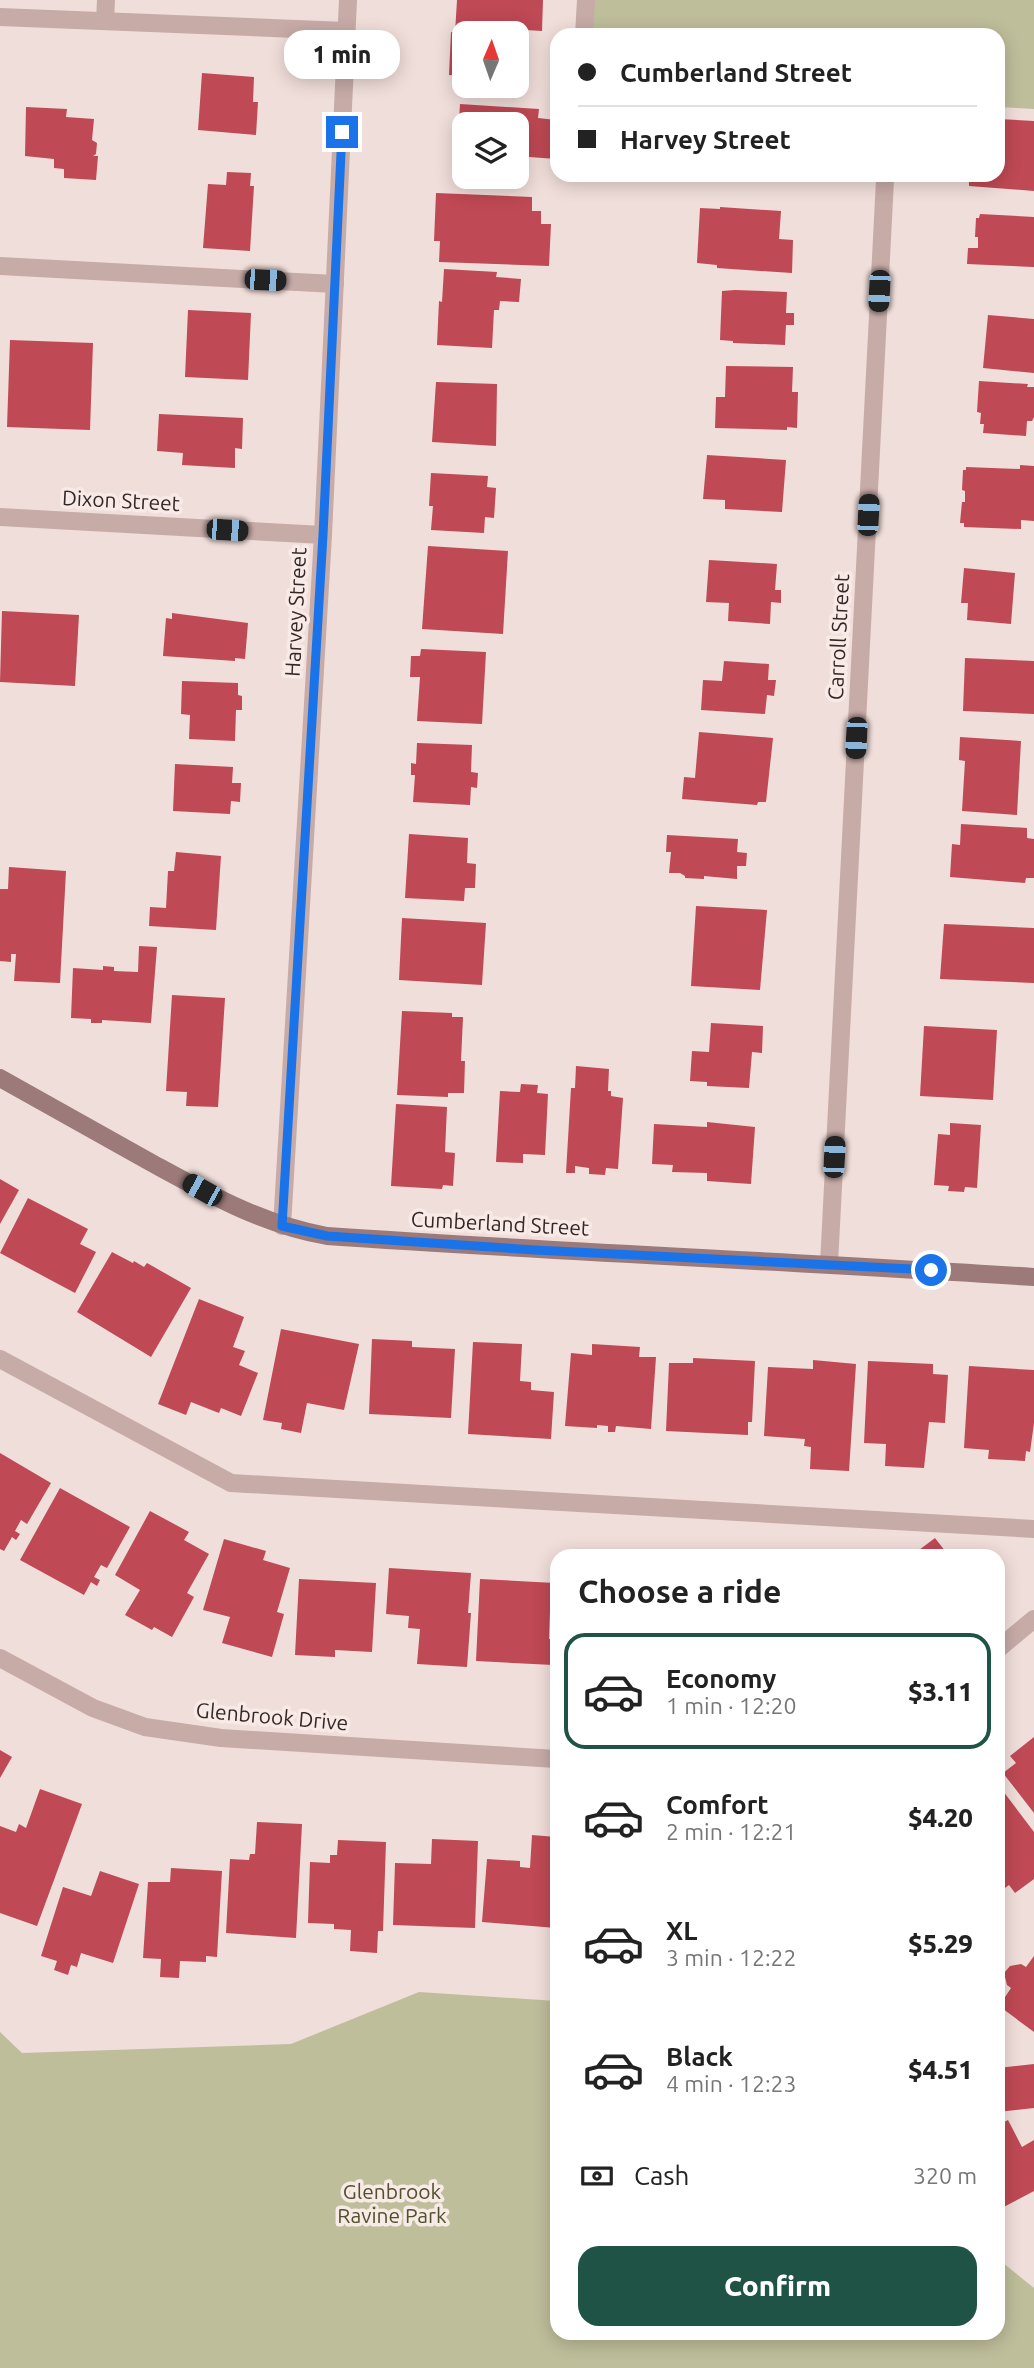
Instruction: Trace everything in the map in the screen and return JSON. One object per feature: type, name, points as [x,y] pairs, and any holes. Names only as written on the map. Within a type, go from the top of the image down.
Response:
[{"type":"street","points":[[105,21],[106,0]]},
{"type":"street","name":"Harvey Street","points":[[282,1226],[323,535],[348,0]]},
{"type":"street","points":[[584,28],[586,0]]},
{"type":"street","points":[[0,17],[346,31]]},
{"type":"street","name":"Carroll Street","points":[[829,1264],[885,182]]},
{"type":"street","points":[[0,266],[335,284]]},
{"type":"street","name":"Dixon Street","points":[[0,517],[323,535]]},
{"type":"street","name":"Cumberland Street","points":[[0,1078],[225,1203],[282,1226],[327,1236],[1034,1277]]},
{"type":"street","points":[[0,1359],[231,1483],[1034,1529]]},
{"type":"street","points":[[1005,1643],[1034,1619]]},
{"type":"street","name":"Glenbrook Drive","points":[[0,1658],[93,1708],[145,1727],[234,1739],[550,1759]]},
{"type":"green space","points":[[586,0],[1034,0],[1034,109],[1005,107],[1005,28],[584,28]]},
{"type":"green space","name":"Glenbrook Ravine Park","points":[[419,1992],[550,2001],[550,2340],[1005,2340],[1005,2265],[1034,2288],[1034,2368],[0,2368],[0,2032],[22,2053],[291,2044]]},
{"type":"building","points":[[457,0],[543,0],[542,31],[529,30],[529,21],[456,21]]},
{"type":"building","points":[[452,32],[452,75],[449,75]]},
{"type":"building","points":[[202,73],[254,77],[253,102],[258,102],[256,135],[198,130]]},
{"type":"building","points":[[460,104],[539,109],[538,118],[550,119],[550,159],[529,157],[529,112],[459,112]]},
{"type":"building","points":[[26,107],[67,109],[66,117],[94,119],[92,140],[97,143],[96,154],[93,156],[98,156],[96,180],[64,178],[64,169],[54,168],[54,159],[25,156]]},
{"type":"building","points":[[1005,119],[1034,121],[1034,191],[969,186],[969,182],[1005,182]]},
{"type":"building","points":[[227,172],[251,173],[250,186],[254,186],[250,251],[203,248],[208,184],[226,185]]},
{"type":"building","points":[[436,193],[532,197],[532,211],[541,211],[541,224],[551,224],[549,266],[439,262],[440,241],[434,241]]},
{"type":"building","points":[[700,208],[781,211],[779,239],[793,240],[792,273],[717,268],[717,265],[697,263]]},
{"type":"building","points":[[980,214],[1034,217],[1034,267],[967,264],[968,248],[978,248],[978,237],[975,237],[976,218],[979,218]]},
{"type":"building","points":[[444,269],[497,272],[496,277],[521,279],[519,302],[500,301],[499,310],[494,310],[492,348],[437,345]]},
{"type":"building","points":[[722,291],[787,292],[786,313],[794,313],[794,325],[786,325],[785,345],[720,340]]},
{"type":"building","points":[[188,310],[251,313],[248,380],[185,377]]},
{"type":"building","points":[[988,315],[1034,319],[1034,373],[983,368]]},
{"type":"building","points":[[10,340],[93,343],[90,430],[7,427]]},
{"type":"building","points":[[726,366],[793,367],[792,392],[798,392],[797,428],[715,428],[716,397],[725,397]]},
{"type":"building","points":[[979,381],[1028,384],[1027,387],[1034,387],[1034,417],[1032,421],[1027,421],[1026,436],[983,433],[981,413],[977,412]]},
{"type":"building","points":[[436,382],[497,384],[496,446],[432,442]]},
{"type":"building","points":[[159,414],[243,418],[242,449],[235,448],[235,468],[182,465],[183,453],[157,451]]},
{"type":"building","points":[[707,455],[786,460],[782,512],[725,509],[725,500],[703,499]]},
{"type":"building","points":[[1020,465],[1034,466],[1034,521],[1021,520],[1021,529],[964,527],[964,523],[960,523],[962,502],[965,502],[965,491],[962,490],[963,470],[966,470],[966,467],[1020,469]]},
{"type":"building","points":[[431,473],[488,476],[487,487],[496,488],[494,518],[485,517],[484,533],[431,530]]},
{"type":"building","points":[[428,546],[508,551],[503,634],[422,629]]},
{"type":"building","points":[[709,560],[777,564],[775,590],[781,590],[781,603],[771,602],[770,624],[728,621],[729,603],[706,602]]},
{"type":"building","points":[[964,568],[1015,573],[1011,624],[967,620],[968,603],[961,603]]},
{"type":"building","points":[[2,611],[79,615],[75,686],[0,682]]},
{"type":"building","points":[[172,613],[248,623],[245,659],[235,658],[235,661],[163,656],[166,618],[172,619]]},
{"type":"building","points":[[421,649],[486,652],[482,724],[417,721],[420,677],[410,677],[411,656],[420,656]]},
{"type":"building","points":[[965,658],[1034,661],[1034,714],[963,711]]},
{"type":"building","points":[[724,661],[769,664],[768,680],[776,680],[774,696],[767,695],[765,714],[701,710],[703,680],[722,681]]},
{"type":"building","points":[[182,681],[238,683],[242,710],[236,710],[235,741],[189,739],[190,715],[181,714]]},
{"type":"building","points":[[699,732],[773,738],[766,802],[758,802],[757,805],[682,799],[684,777],[695,778]]},
{"type":"building","points":[[960,737],[1021,741],[1017,815],[962,811],[965,761],[959,760]]},
{"type":"building","points":[[417,743],[472,745],[471,772],[478,773],[477,788],[471,787],[470,805],[413,802],[415,775],[411,775],[411,763],[416,764]]},
{"type":"building","points":[[175,764],[233,767],[232,783],[241,783],[240,802],[231,801],[230,814],[173,811]]},
{"type":"building","points":[[961,824],[1027,828],[1027,838],[1034,839],[1034,878],[1026,878],[1025,883],[950,877],[952,844],[960,845]]},
{"type":"building","points":[[409,834],[468,838],[467,863],[476,864],[475,888],[465,888],[464,901],[405,898]]},
{"type":"building","points":[[667,835],[738,839],[737,852],[747,853],[746,866],[737,866],[737,879],[704,876],[704,879],[685,878],[680,873],[669,873],[671,852],[666,852]]},
{"type":"building","points":[[176,852],[221,856],[216,930],[149,926],[150,907],[166,908],[168,871],[174,871]]},
{"type":"building","points":[[9,867],[66,871],[60,983],[14,981],[16,954],[11,954],[11,962],[0,961],[0,889],[8,889]]},
{"type":"building","points":[[696,906],[767,910],[760,990],[691,986]]},
{"type":"building","points":[[402,918],[486,923],[482,985],[399,980]]},
{"type":"building","points":[[944,924],[1034,928],[1034,983],[940,979]]},
{"type":"building","points":[[139,946],[157,947],[151,1023],[102,1020],[102,1023],[91,1023],[91,1019],[71,1018],[73,968],[103,970],[103,966],[114,967],[114,971],[138,972]]},
{"type":"building","points":[[172,995],[225,998],[218,1107],[186,1106],[187,1092],[166,1091]]},
{"type":"building","points":[[402,1011],[452,1013],[452,1017],[463,1017],[461,1061],[465,1061],[464,1093],[448,1093],[448,1097],[397,1095]]},
{"type":"building","points":[[711,1023],[763,1026],[762,1053],[752,1052],[749,1088],[707,1086],[707,1082],[690,1081],[692,1051],[709,1052]]},
{"type":"building","points":[[924,1026],[997,1030],[993,1100],[920,1096]]},
{"type":"building","points":[[576,1066],[609,1069],[608,1091],[611,1091],[611,1096],[623,1098],[618,1169],[606,1168],[605,1175],[589,1174],[589,1168],[575,1166],[575,1173],[566,1173],[571,1088],[575,1088]]},
{"type":"building","points":[[521,1084],[538,1085],[537,1093],[548,1094],[545,1155],[523,1154],[523,1163],[496,1162],[500,1091],[520,1092]]},
{"type":"building","points":[[396,1104],[447,1107],[445,1152],[455,1153],[453,1186],[443,1185],[442,1189],[391,1186]]},
{"type":"building","points":[[707,1122],[755,1127],[751,1184],[707,1181],[707,1173],[672,1172],[673,1165],[652,1164],[654,1124],[707,1127]]},
{"type":"building","points":[[950,1123],[981,1125],[977,1188],[965,1187],[964,1192],[948,1191],[949,1186],[934,1185],[938,1134],[950,1135]]},
{"type":"building","points":[[0,1179],[19,1190],[0,1224]]},
{"type":"building","points":[[28,1198],[88,1229],[80,1244],[96,1252],[75,1293],[0,1253]]},
{"type":"building","points":[[112,1252],[144,1267],[147,1263],[191,1288],[151,1357],[77,1312]]},
{"type":"building","points":[[199,1299],[244,1317],[233,1347],[245,1351],[239,1365],[258,1373],[241,1416],[221,1408],[219,1413],[191,1402],[186,1415],[158,1404]]},
{"type":"building","points":[[281,1329],[359,1344],[344,1410],[307,1403],[301,1433],[281,1429],[282,1423],[263,1420]]},
{"type":"building","points":[[372,1339],[412,1341],[412,1347],[455,1349],[451,1418],[369,1414]]},
{"type":"building","points":[[473,1342],[522,1344],[520,1381],[531,1382],[531,1390],[554,1392],[551,1439],[468,1434]]},
{"type":"building","points":[[592,1344],[640,1347],[639,1357],[656,1357],[651,1429],[616,1426],[615,1432],[608,1432],[608,1426],[565,1426],[571,1353],[592,1355]]},
{"type":"building","points":[[693,1358],[755,1361],[752,1422],[748,1422],[748,1435],[666,1431],[669,1363],[693,1363]]},
{"type":"building","points":[[813,1360],[856,1364],[849,1471],[810,1469],[811,1447],[804,1446],[805,1439],[764,1436],[768,1367],[813,1369]]},
{"type":"building","points":[[868,1361],[933,1364],[933,1374],[948,1375],[945,1423],[929,1422],[924,1468],[885,1466],[886,1444],[864,1443]]},
{"type":"building","points":[[969,1366],[1034,1370],[1034,1423],[1030,1452],[1026,1451],[1025,1461],[988,1459],[989,1450],[964,1448]]},
{"type":"building","points":[[0,1453],[51,1483],[27,1524],[21,1520],[15,1531],[20,1534],[16,1540],[12,1537],[4,1551],[0,1549]]},
{"type":"building","points":[[60,1488],[130,1527],[107,1568],[101,1565],[94,1577],[100,1580],[97,1586],[91,1582],[84,1595],[20,1560]]},
{"type":"building","points":[[150,1511],[189,1532],[184,1540],[209,1554],[187,1593],[194,1597],[172,1637],[154,1627],[152,1630],[125,1615],[140,1590],[115,1575]]},
{"type":"building","points":[[935,1538],[944,1549],[920,1549]]},
{"type":"building","points":[[224,1539],[266,1551],[263,1560],[290,1568],[277,1612],[284,1614],[272,1657],[222,1643],[230,1617],[203,1610]]},
{"type":"building","points":[[389,1568],[471,1573],[467,1667],[417,1664],[420,1629],[408,1628],[409,1616],[386,1614]]},
{"type":"building","points":[[299,1579],[376,1583],[372,1652],[335,1650],[335,1657],[295,1655]]},
{"type":"building","points":[[480,1579],[550,1583],[550,1665],[476,1661]]},
{"type":"building","points":[[1034,1737],[1034,1813],[1005,1776],[1005,1771],[1016,1763],[1010,1756]]},
{"type":"building","points":[[0,1750],[12,1757],[0,1778]]},
{"type":"building","points":[[40,1789],[82,1804],[37,1926],[0,1913],[0,1826],[16,1832],[19,1824],[26,1828]]},
{"type":"building","points":[[1005,1794],[1034,1832],[1034,1879],[1015,1893],[1009,1885],[1005,1888]]},
{"type":"building","points":[[257,1822],[302,1824],[296,1938],[226,1933],[230,1859],[249,1860],[250,1854],[255,1854]]},
{"type":"building","points":[[532,1835],[550,1836],[550,1928],[482,1922],[487,1859],[520,1861],[520,1867],[530,1868]]},
{"type":"building","points":[[432,1839],[478,1841],[475,1928],[393,1925],[395,1863],[431,1864]]},
{"type":"building","points":[[338,1840],[386,1842],[383,1931],[378,1931],[377,1953],[350,1951],[351,1930],[334,1929],[334,1924],[308,1923],[310,1862],[330,1863],[330,1855],[337,1855]]},
{"type":"building","points":[[171,1868],[222,1871],[217,1957],[206,1956],[206,1962],[180,1961],[179,1978],[160,1977],[161,1959],[143,1958],[148,1882],[170,1882]]},
{"type":"building","points":[[100,1871],[139,1884],[113,1963],[81,1953],[77,1967],[71,1965],[68,1975],[54,1970],[57,1961],[41,1956],[63,1887],[91,1896]]},
{"type":"building","points":[[1034,1956],[1034,2032],[1005,2010],[1005,1997],[1011,1988],[1007,1985],[1005,1972],[1010,1966],[1021,1964],[1026,1967]]},
{"type":"building","points":[[1034,2064],[1034,2108],[1005,2111],[1005,2067]]},
{"type":"building","points":[[1008,2120],[1022,2147],[1034,2140],[1034,2191],[1005,2206],[1005,2122]]},
{"type":"route","points":[[342,132],[323,535],[282,1226],[327,1236],[535,1250],[931,1270]]}]
